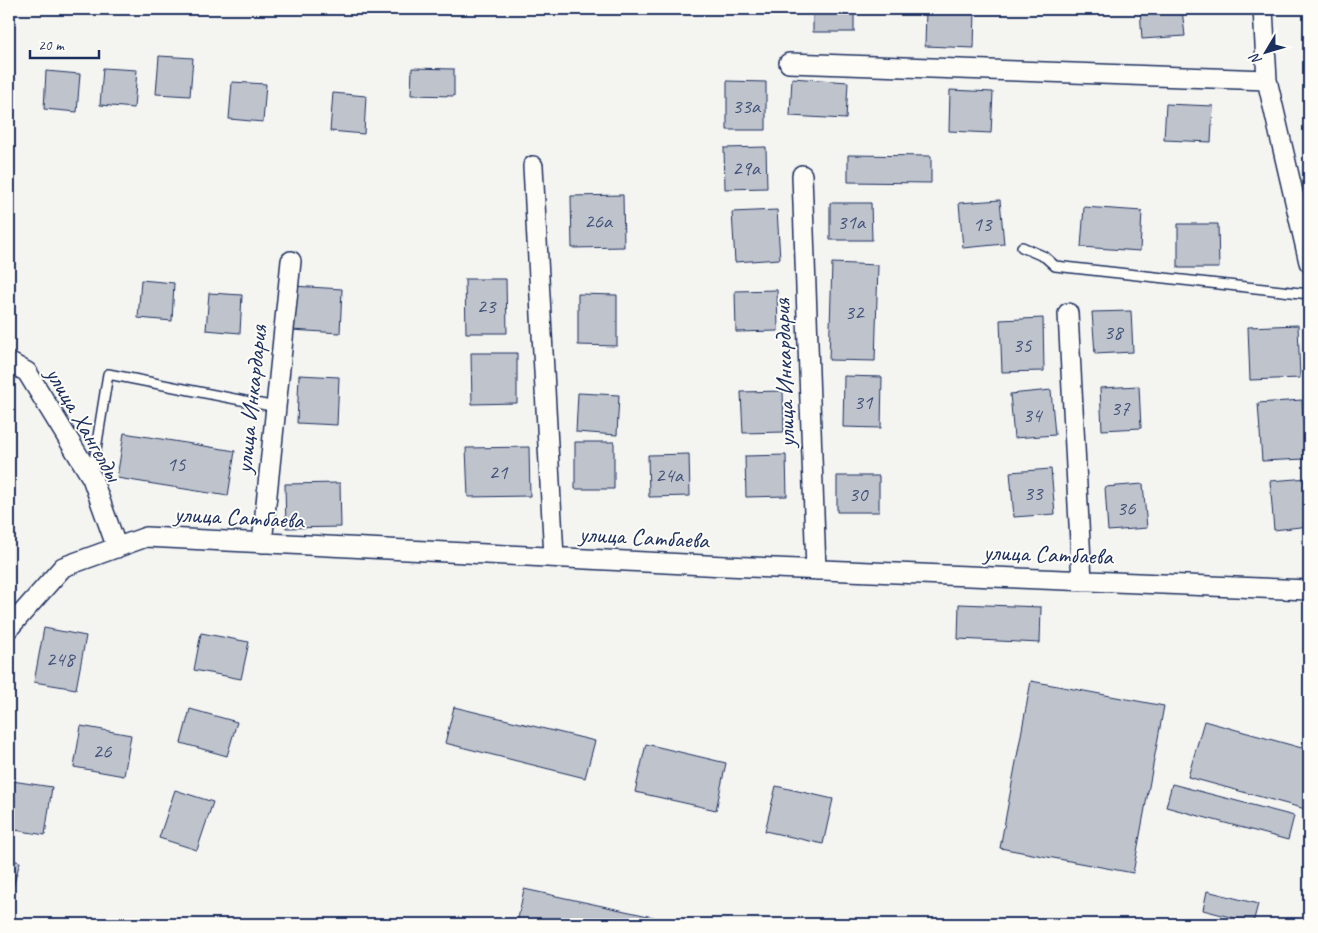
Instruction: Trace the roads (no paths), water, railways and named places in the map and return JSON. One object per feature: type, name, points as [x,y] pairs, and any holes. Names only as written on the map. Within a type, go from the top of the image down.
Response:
[{"type":"street","points":[[1264,9],[1267,80],[1309,262]]},
{"type":"street","points":[[789,63],[1267,80]]},
{"type":"street","points":[[533,166],[554,557]]},
{"type":"street","name":"улица Инкардария","points":[[802,175],[816,570]]},
{"type":"street","name":"улица Инкардария","points":[[262,543],[291,261]]},
{"type":"street","points":[[1068,314],[1082,581]]},
{"type":"street","name":"улица Хангелды","points":[[9,362],[27,372],[92,478],[116,548]]},
{"type":"street","name":"улица Сатбаева","points":[[9,628],[63,567],[146,537],[816,570],[1309,590]]},
{"type":"lane","points":[[1022,248],[1045,257],[1055,266],[1309,294]]},
{"type":"lane","points":[[92,478],[108,374],[276,407]]}]
